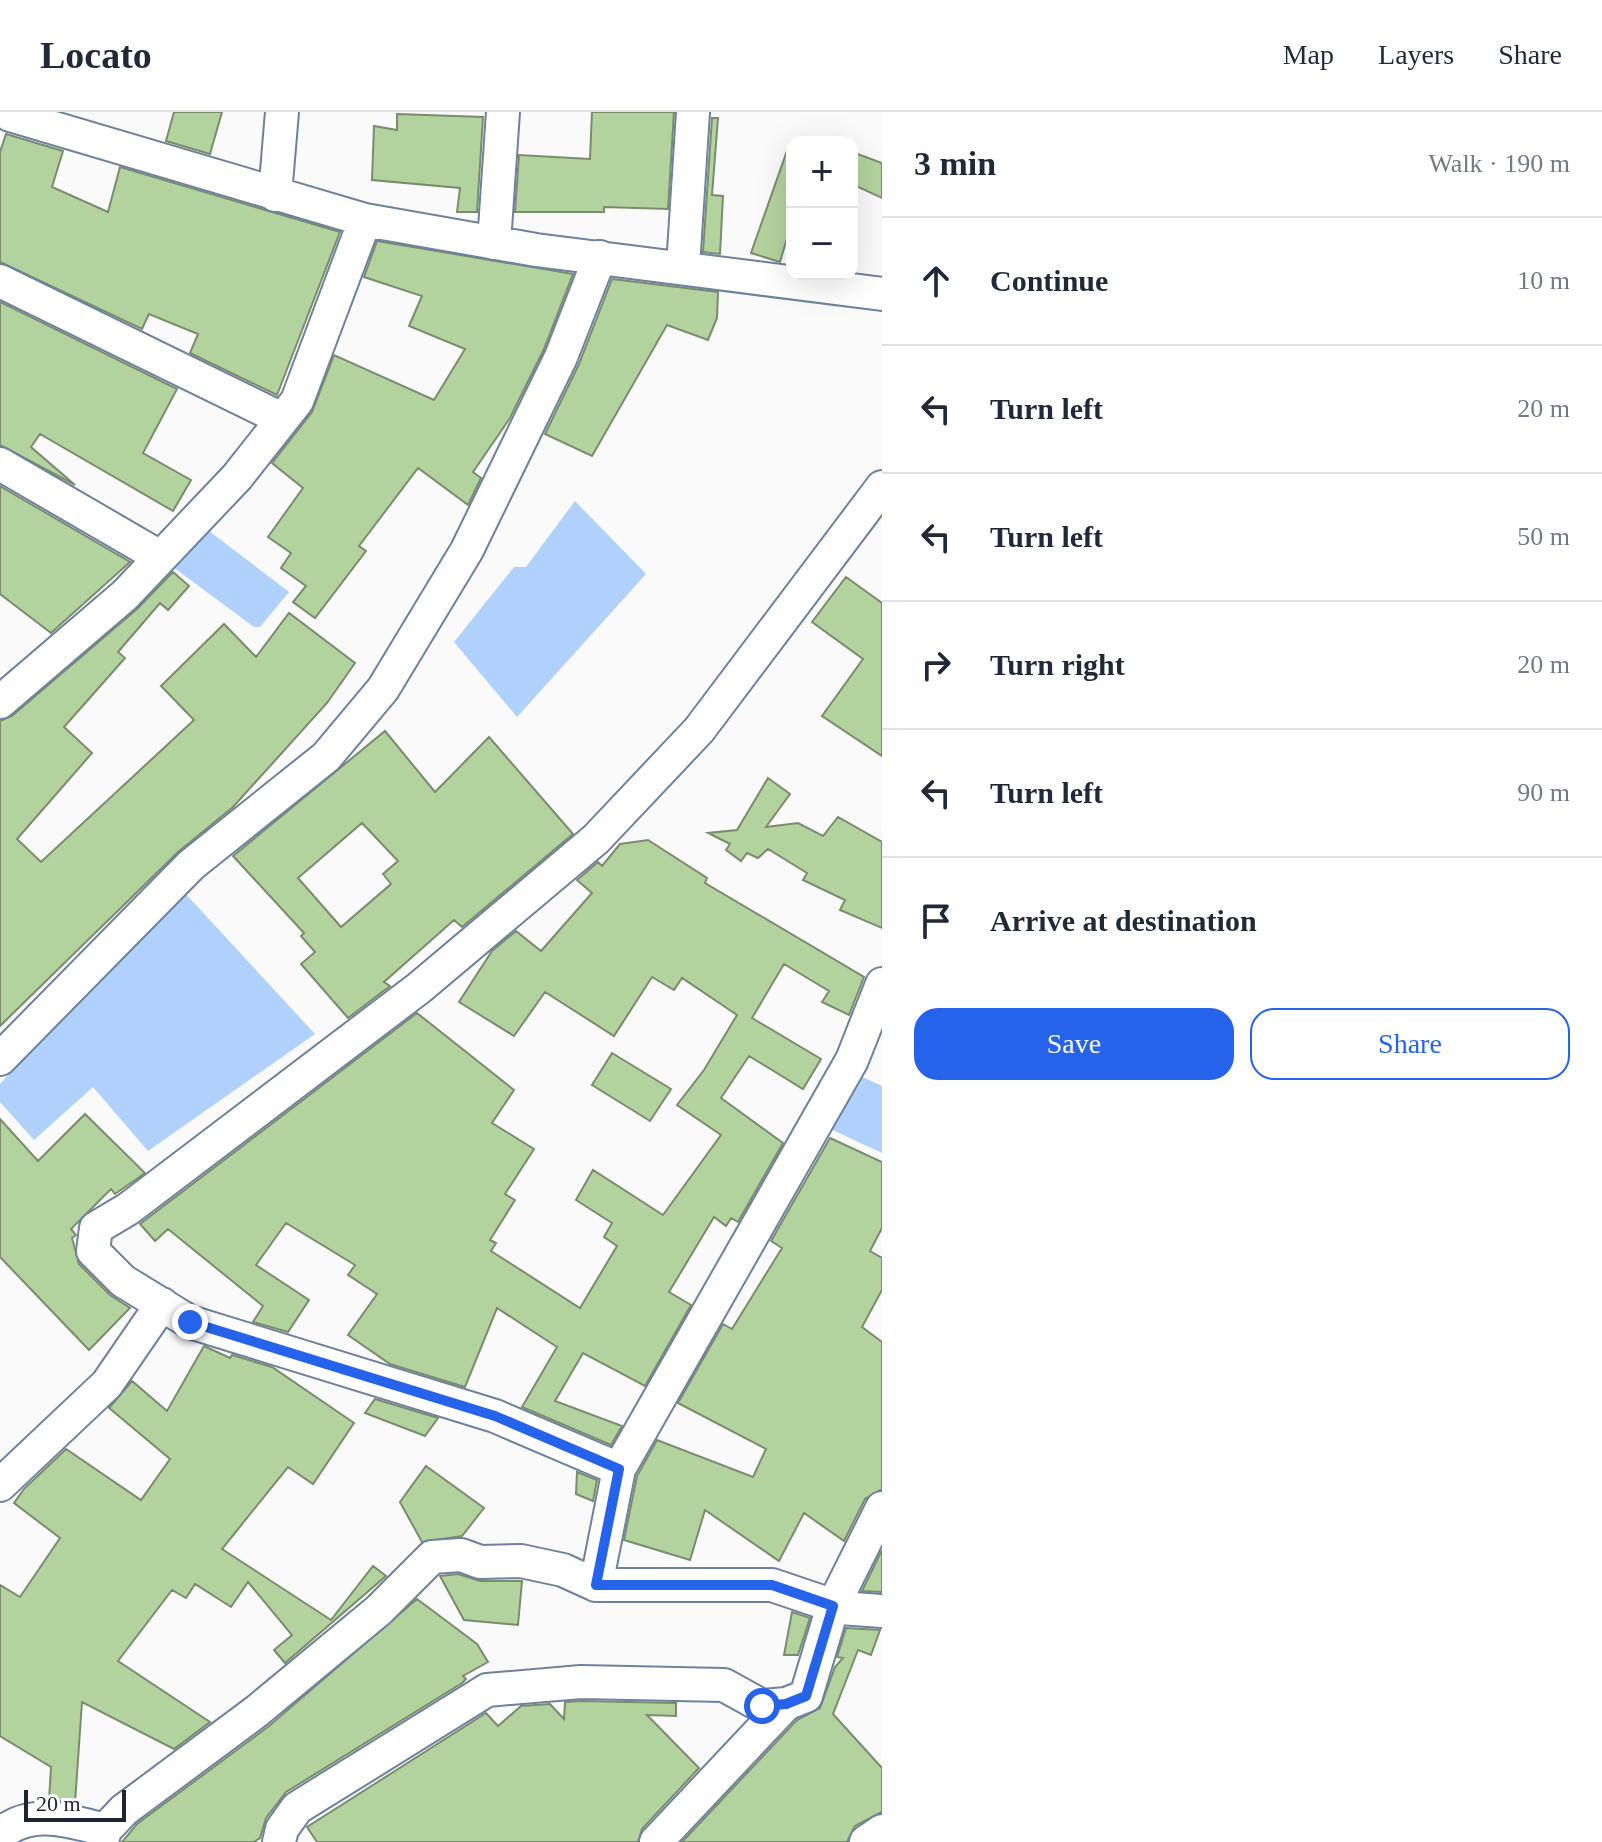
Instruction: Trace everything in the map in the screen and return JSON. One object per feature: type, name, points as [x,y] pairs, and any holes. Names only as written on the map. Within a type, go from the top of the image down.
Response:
[{"type":"street","points":[[275,195],[282,112]]},
{"type":"street","points":[[494,243],[503,112]]},
{"type":"street","points":[[683,267],[693,112]]},
{"type":"street","points":[[7,116],[365,220],[494,243],[882,294]]},
{"type":"street","points":[[5,690],[125,595],[237,477],[297,401],[365,220]]},
{"type":"street","points":[[0,1059],[191,865],[326,757],[383,689],[467,550],[561,357],[600,257]]},
{"type":"street","points":[[0,281],[282,419]]},
{"type":"street","points":[[0,464],[160,557]]},
{"type":"street","points":[[619,1469],[495,1416],[190,1322],[123,1281],[93,1251],[96,1228],[128,1209],[419,988],[596,839],[699,730],[882,487]]},
{"type":"street","points":[[596,1585],[619,1469],[852,1060],[882,984]]},
{"type":"street","points":[[0,1485],[107,1384],[162,1304]]},
{"type":"street","points":[[279,1842],[282,1829],[297,1808],[487,1690],[581,1682],[724,1685],[762,1706],[786,1704],[806,1696],[833,1606],[882,1508]]},
{"type":"street","points":[[0,1835],[9,1826],[54,1816],[104,1836],[124,1810],[257,1711],[379,1610],[432,1557],[461,1555],[480,1562],[521,1561],[563,1570],[596,1585],[772,1585],[833,1606],[882,1611]]},
{"type":"street","points":[[656,1842],[786,1704]]},
{"type":"street","points":[[866,1842],[882,1831]]},
{"type":"shaded area","points":[[575,501],[646,574],[517,717],[454,642],[514,567],[526,567]]},
{"type":"shaded area","points":[[209,531],[289,592],[260,627],[254,627],[173,567]]},
{"type":"shaded area","points":[[182,890],[315,1034],[148,1151],[93,1087],[34,1140],[0,1102],[0,1084],[77,995]]},
{"type":"shaded area","points":[[854,1073],[882,1086],[882,1153],[824,1126]]},
{"type":"building","points":[[174,112],[222,112],[210,154],[166,141]]},
{"type":"building","points":[[592,112],[674,112],[668,209],[604,207],[604,212],[515,212],[519,155],[590,159]]},
{"type":"building","points":[[397,114],[483,117],[477,212],[457,212],[460,188],[372,180],[374,126],[397,130]]},
{"type":"building","points":[[712,118],[718,118],[712,195],[723,196],[720,254],[703,252]]},
{"type":"building","points":[[6,134],[63,151],[52,187],[108,212],[120,167],[340,232],[277,395],[190,353],[198,334],[149,314],[142,329],[0,262],[0,152]]},
{"type":"building","points":[[786,154],[786,242],[780,262],[751,253]]},
{"type":"building","points":[[858,154],[882,163],[882,198],[858,187]]},
{"type":"building","points":[[377,241],[573,274],[544,349],[510,418],[473,472],[481,478],[468,505],[418,468],[359,546],[366,551],[315,618],[293,602],[306,586],[281,568],[291,553],[268,537],[303,488],[272,463],[312,412],[334,355],[434,400],[465,349],[409,326],[422,296],[364,277]]},
{"type":"building","points":[[612,279],[718,292],[717,318],[708,340],[667,325],[592,456],[545,434],[579,364]]},
{"type":"building","points":[[0,302],[177,389],[143,453],[191,480],[173,511],[40,434],[31,447],[75,485],[0,445]]},
{"type":"building","points":[[0,486],[130,562],[51,633],[0,594]]},
{"type":"building","points":[[173,572],[189,586],[168,610],[160,603],[118,652],[125,658],[64,727],[92,753],[17,839],[41,862],[194,720],[161,686],[224,624],[256,657],[289,613],[355,663],[327,703],[233,807],[178,852],[0,1026],[0,721],[12,716],[137,609]]},
{"type":"building","points":[[846,577],[882,603],[882,756],[822,716],[863,659],[812,622]]},
{"type":"building","points":[[385,731],[435,792],[489,737],[573,834],[462,927],[454,920],[384,982],[390,986],[348,1018],[301,964],[315,952],[301,936],[304,933],[233,856]],"holes":[[[362,823],[398,861],[383,874],[391,884],[341,927],[298,878]]]},
{"type":"building","points":[[768,778],[790,794],[766,827],[798,823],[823,836],[838,817],[882,842],[882,928],[840,910],[845,900],[803,880],[807,873],[768,849],[758,858],[747,853],[741,861],[726,850],[730,844],[708,833],[737,830]]},
{"type":"building","points":[[648,840],[707,878],[705,883],[864,977],[849,1015],[822,1002],[829,991],[784,964],[752,1018],[821,1059],[803,1089],[749,1056],[721,1098],[783,1143],[738,1222],[731,1218],[726,1226],[714,1217],[669,1292],[691,1305],[645,1386],[583,1353],[555,1401],[622,1426],[611,1445],[522,1407],[557,1347],[497,1308],[465,1387],[390,1364],[348,1335],[377,1294],[348,1275],[355,1265],[286,1223],[256,1265],[309,1300],[288,1332],[253,1322],[263,1306],[168,1229],[155,1241],[140,1224],[417,1013],[514,1090],[492,1123],[534,1149],[505,1194],[515,1200],[490,1240],[496,1243],[491,1251],[580,1308],[617,1246],[604,1237],[612,1223],[576,1200],[593,1170],[663,1215],[721,1135],[677,1105],[704,1070],[737,1015],[682,978],[674,990],[652,977],[614,1036],[545,992],[514,1036],[459,1002],[492,951],[516,931],[541,951],[592,893],[577,880],[598,862],[602,866],[620,844]]},
{"type":"building","points":[[612,1053],[671,1089],[650,1121],[592,1085]]},
{"type":"building","points":[[85,1114],[145,1173],[115,1194],[111,1189],[71,1229],[76,1235],[72,1238],[79,1264],[110,1295],[130,1308],[89,1350],[0,1257],[0,1119],[38,1161]]},
{"type":"building","points":[[830,1138],[882,1162],[882,1228],[870,1251],[882,1258],[882,1290],[862,1327],[882,1342],[882,1489],[865,1499],[844,1541],[804,1513],[779,1561],[705,1510],[690,1560],[624,1540],[637,1476],[657,1440],[753,1477],[766,1449],[678,1403],[723,1324],[732,1329],[782,1248],[771,1241]]},
{"type":"building","points":[[204,1346],[230,1358],[232,1355],[272,1367],[354,1423],[313,1484],[288,1467],[222,1549],[331,1620],[373,1566],[386,1576],[285,1663],[274,1650],[292,1635],[248,1582],[231,1607],[195,1584],[186,1598],[172,1590],[118,1661],[210,1722],[174,1749],[82,1702],[75,1803],[49,1800],[51,1767],[0,1736],[0,1585],[20,1597],[60,1538],[14,1503],[24,1489],[66,1449],[141,1500],[170,1459],[109,1408],[132,1381],[167,1411]]},
{"type":"building","points":[[375,1399],[438,1418],[425,1436],[365,1413]]},
{"type":"building","points":[[426,1466],[484,1508],[462,1536],[422,1542],[400,1502]]},
{"type":"building","points":[[577,1472],[597,1480],[593,1501],[576,1494]]},
{"type":"building","points":[[882,1550],[882,1592],[862,1591]]},
{"type":"building","points":[[458,1574],[480,1581],[522,1581],[518,1625],[464,1620],[440,1576]]},
{"type":"building","points":[[417,1599],[477,1644],[488,1662],[463,1676],[466,1679],[462,1683],[286,1792],[266,1818],[260,1838],[254,1842],[122,1842],[137,1824],[269,1726]]},
{"type":"building","points":[[792,1612],[810,1618],[798,1655],[784,1655]]},
{"type":"building","points":[[846,1628],[880,1630],[871,1655],[858,1650],[833,1714],[882,1768],[882,1812],[855,1826],[847,1842],[682,1842],[797,1720],[820,1708],[835,1667],[843,1658],[837,1657]]},
{"type":"building","points":[[565,1702],[676,1703],[676,1716],[647,1715],[699,1768],[642,1829],[638,1842],[317,1842],[307,1827],[486,1713],[498,1726],[521,1706],[550,1704],[564,1719]]},
{"type":"route","points":[[190,1322],[495,1416],[619,1469],[596,1585],[772,1585],[833,1606],[806,1696],[786,1704],[762,1706]]}]
